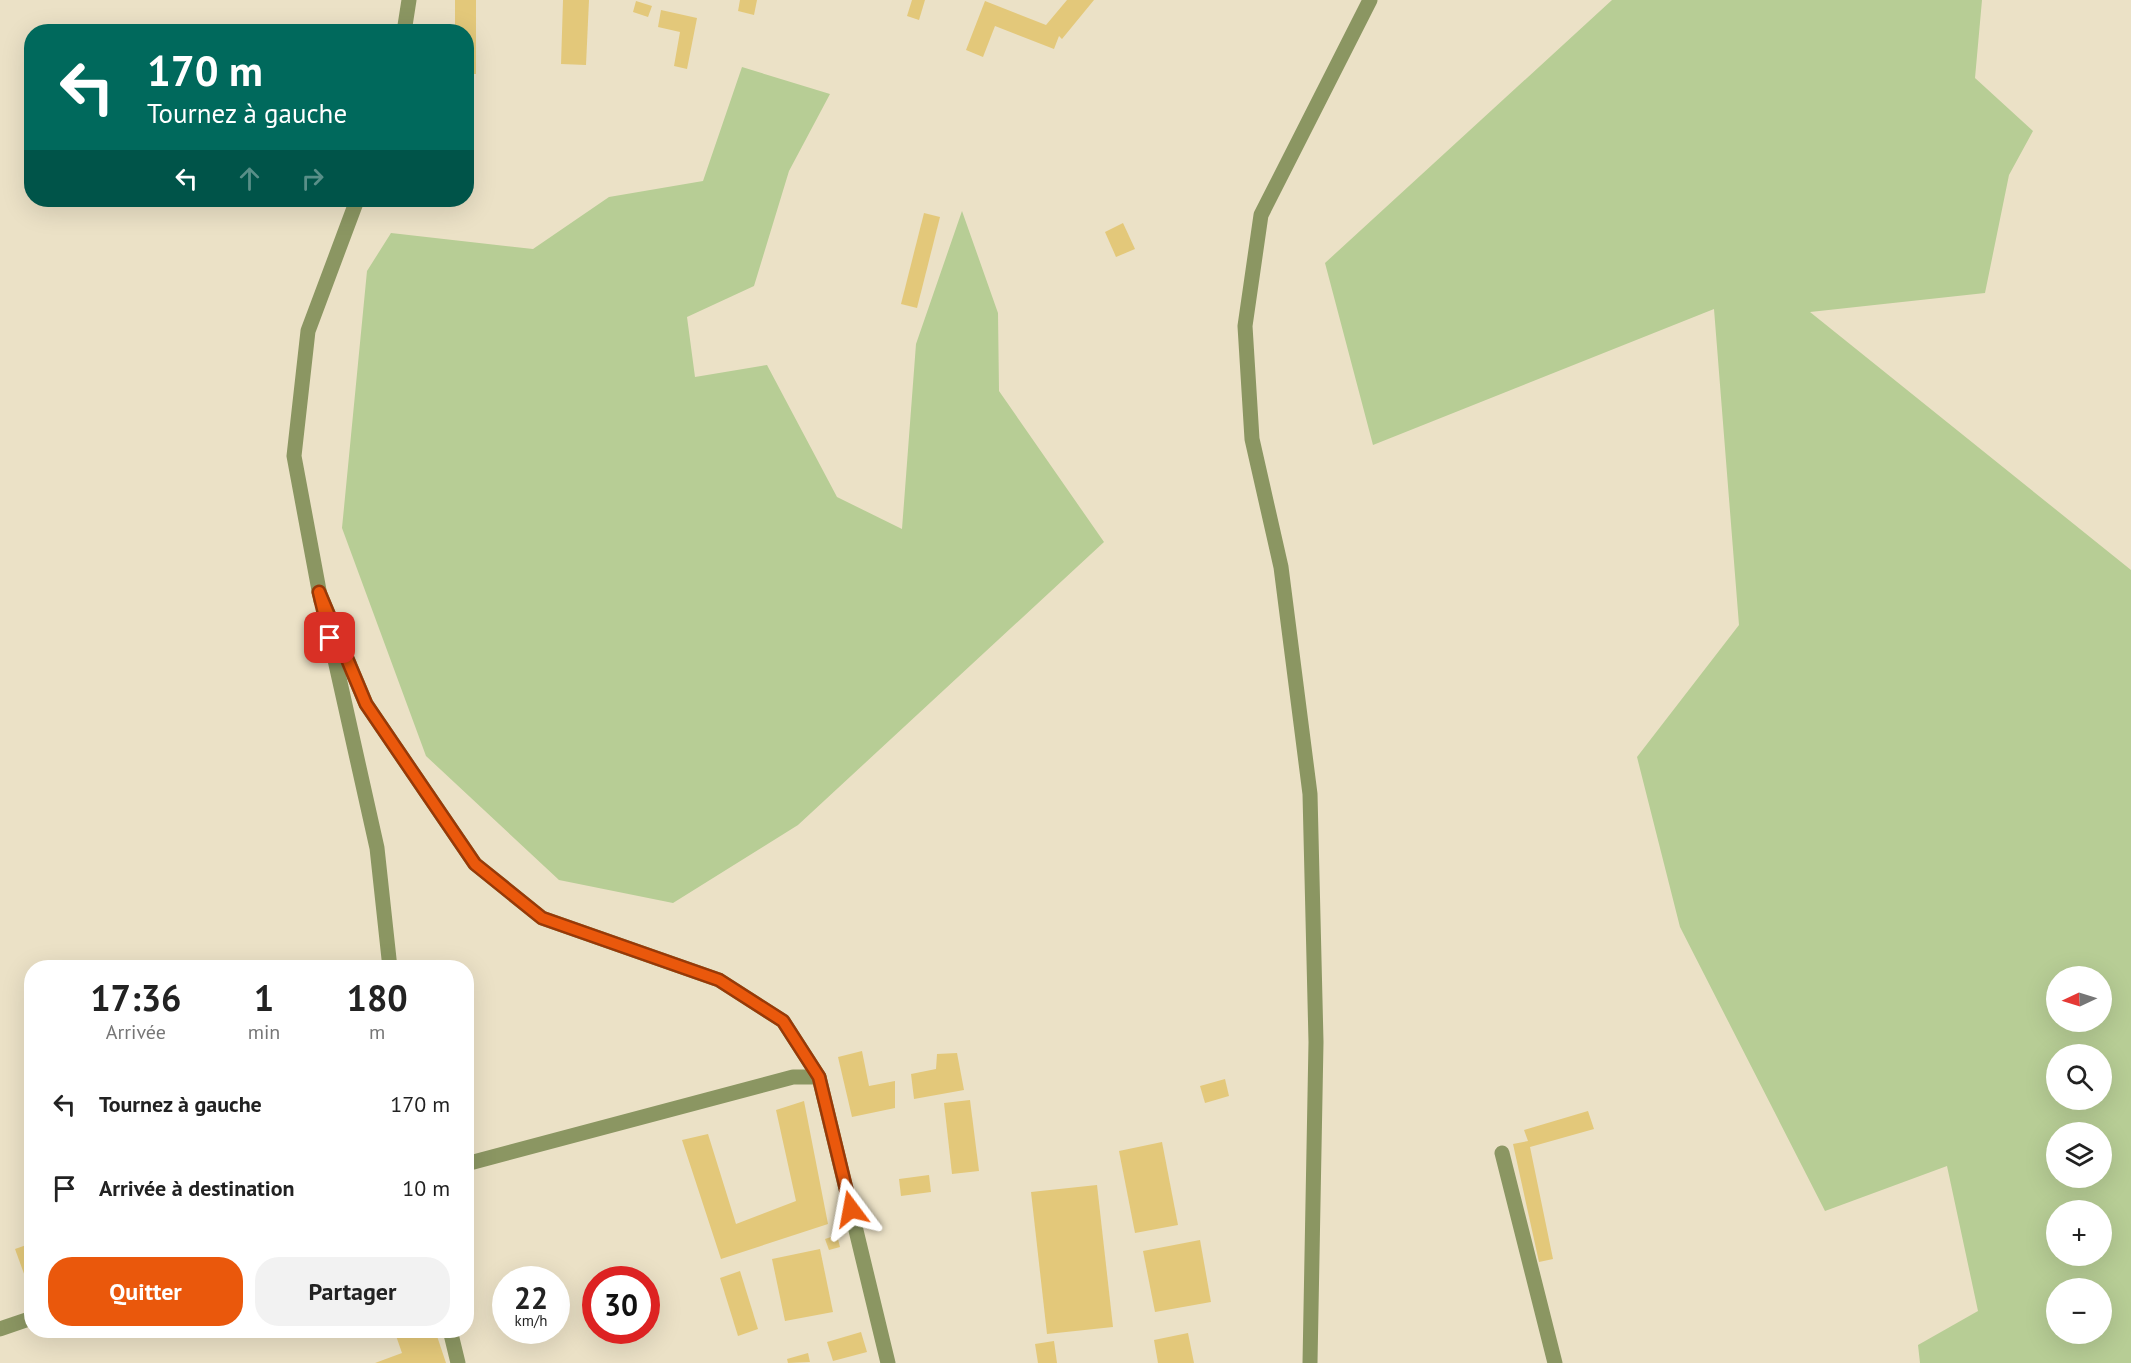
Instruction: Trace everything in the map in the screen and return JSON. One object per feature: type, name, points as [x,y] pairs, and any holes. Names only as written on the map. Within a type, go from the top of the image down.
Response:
[{"type":"street","points":[[405,24],[409,0]]},
{"type":"street","points":[[1309,1363],[1316,1042],[1310,794],[1281,567],[1252,439],[1245,326],[1261,215],[1370,0]]},
{"type":"street","points":[[354,207],[308,331],[294,456],[319,592],[377,848],[389,960]]},
{"type":"street","points":[[319,592],[366,704],[475,864],[542,918],[719,980],[783,1021],[819,1077],[888,1363]]},
{"type":"street","points":[[474,1162],[793,1077],[819,1077]]},
{"type":"street","points":[[1503,1153],[1555,1363]]},
{"type":"street","points":[[0,1329],[24,1321]]},
{"type":"street","points":[[452,1338],[458,1363]]},
{"type":"green space","points":[[1612,0],[1982,0],[1975,78],[2033,131],[2009,175],[1985,293],[1810,312],[2131,570],[2131,1363],[1920,1363],[1918,1345],[1978,1311],[1947,1166],[1825,1211],[1680,927],[1637,757],[1739,625],[1714,309],[1373,445],[1325,263]]},
{"type":"green space","points":[[742,67],[830,94],[789,171],[754,286],[687,317],[695,377],[767,365],[837,497],[902,529],[916,344],[962,211],[998,313],[999,391],[1104,542],[798,825],[673,903],[559,880],[426,756],[342,528],[367,271],[391,233],[533,249],[609,197],[703,181]]},
{"type":"building","points":[[455,0],[476,0],[476,74],[474,74],[474,24],[455,24]]},
{"type":"building","points":[[563,0],[589,0],[586,65],[561,64]]},
{"type":"building","points":[[740,0],[757,0],[754,15],[738,11]]},
{"type":"building","points":[[912,0],[925,0],[919,20],[907,16]]},
{"type":"building","points":[[1067,0],[1094,0],[1062,39],[1059,36],[1054,49],[995,26],[983,57],[966,50],[985,1],[1046,25]]},
{"type":"building","points":[[636,1],[652,6],[648,17],[633,12]]},
{"type":"building","points":[[661,10],[697,18],[687,69],[674,66],[680,32],[658,27]]},
{"type":"building","points":[[924,213],[940,217],[917,308],[901,304]]},
{"type":"building","points":[[1123,223],[1135,249],[1116,257],[1105,232]]},
{"type":"building","points":[[862,1051],[869,1086],[895,1081],[895,1108],[852,1117],[838,1057]]},
{"type":"building","points":[[957,1053],[964,1090],[914,1099],[911,1074],[936,1069],[937,1054]]},
{"type":"building","points":[[1225,1079],[1229,1096],[1205,1103],[1200,1086]]},
{"type":"building","points":[[970,1100],[979,1171],[952,1174],[944,1103]]},
{"type":"building","points":[[804,1101],[828,1224],[721,1259],[682,1140],[708,1134],[736,1224],[796,1201],[776,1110]]},
{"type":"building","points":[[1588,1111],[1594,1129],[1530,1147],[1553,1259],[1539,1262],[1513,1144],[1528,1141],[1524,1130]]},
{"type":"building","points":[[1162,1142],[1178,1225],[1135,1233],[1119,1151]]},
{"type":"building","points":[[929,1175],[931,1192],[901,1196],[899,1179]]},
{"type":"building","points":[[1097,1185],[1113,1327],[1047,1334],[1031,1192]]},
{"type":"building","points":[[837,1235],[840,1247],[829,1250],[825,1239]]},
{"type":"building","points":[[1200,1240],[1211,1302],[1155,1312],[1143,1251]]},
{"type":"building","points":[[24,1246],[24,1274],[15,1249]]},
{"type":"building","points":[[820,1249],[833,1312],[785,1321],[772,1259]]},
{"type":"building","points":[[740,1271],[758,1329],[738,1336],[720,1278]]},
{"type":"building","points":[[861,1332],[867,1352],[833,1361],[827,1342]]},
{"type":"building","points":[[1188,1333],[1194,1363],[1158,1363],[1154,1340]]},
{"type":"building","points":[[397,1338],[438,1338],[446,1363],[375,1363],[402,1353]]},
{"type":"building","points":[[1054,1341],[1057,1363],[1038,1363],[1035,1344]]},
{"type":"building","points":[[808,1353],[810,1362],[788,1363],[787,1359]]},
{"type":"route","points":[[330,638],[319,592],[366,704],[475,864],[542,918],[719,980],[783,1021],[819,1077],[851,1209]]}]
